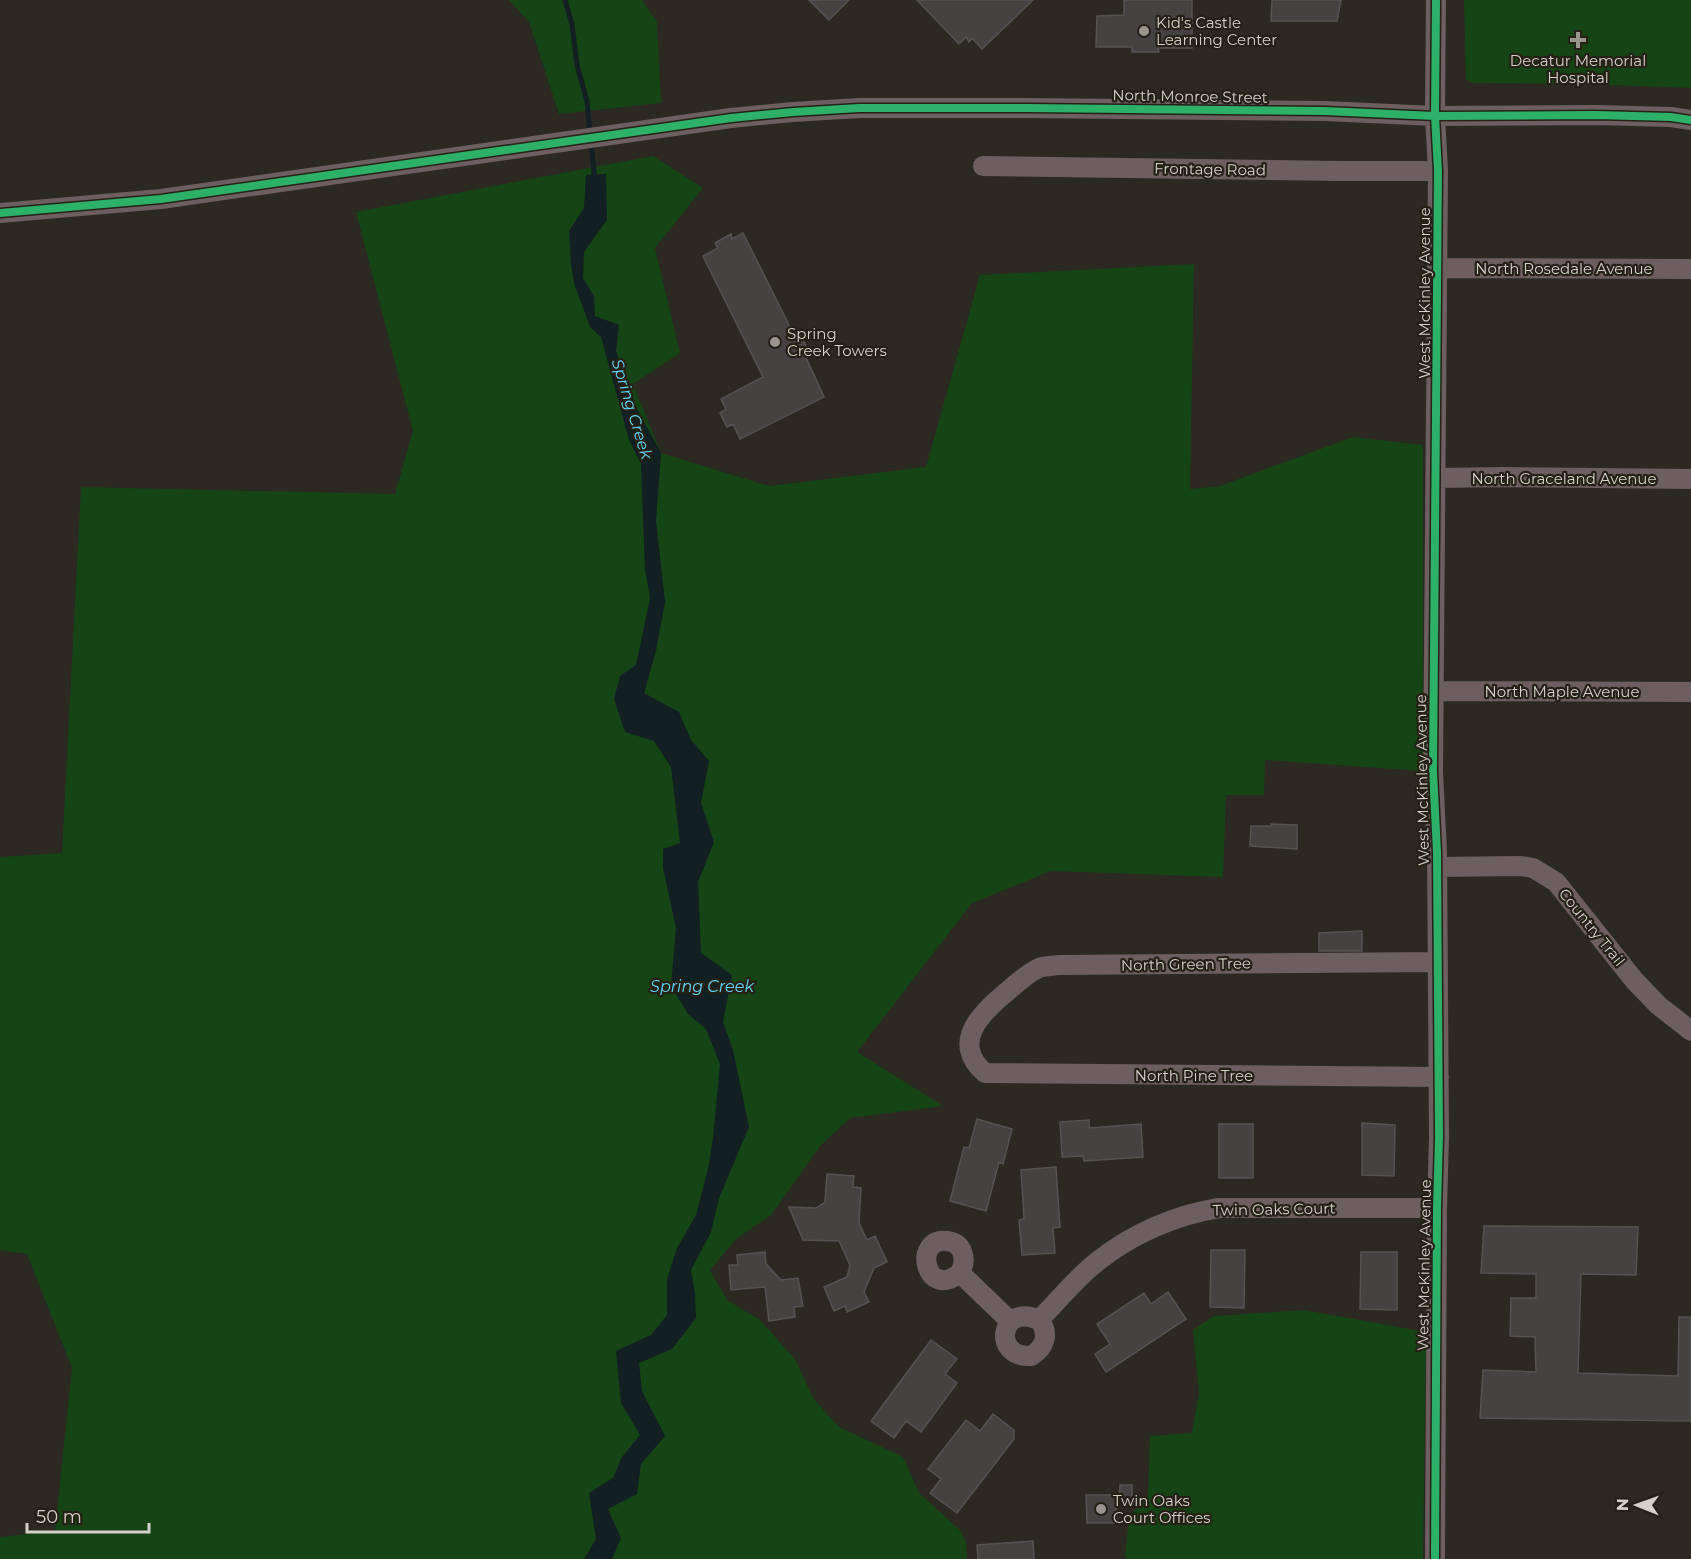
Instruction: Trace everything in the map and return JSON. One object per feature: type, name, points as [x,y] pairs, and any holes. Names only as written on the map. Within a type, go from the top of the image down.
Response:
[{"type":"street","name":"West McKinley Avenue","points":[[1435,1559],[1437,1208],[1440,1137],[1437,867],[1433,772],[1438,171],[1435,116],[1436,0]]},
{"type":"street","name":"North Monroe Street","points":[[0,213],[161,199],[689,124],[793,112],[859,108],[1303,111],[1435,116],[1596,115],[1691,120]]},
{"type":"street","name":"Frontage Road","points":[[983,166],[1438,171]]},
{"type":"street","name":"North Rosedale Avenue","points":[[1437,268],[1691,269]]},
{"type":"street","name":"North Graceland Avenue","points":[[1436,478],[1691,479]]},
{"type":"street","name":"North Maple Avenue","points":[[1434,691],[1691,692]]},
{"type":"street","name":"Country Trail","points":[[1437,867],[1521,866],[1533,868],[1546,875],[1556,882],[1634,980],[1658,1005],[1691,1031]]},
{"type":"street","name":"North Green Tree","points":[[970,1042],[973,1026],[988,1006],[1038,969],[1058,965],[1438,962]]},
{"type":"street","name":"North Pine Tree","points":[[970,1042],[976,1065],[986,1073],[1439,1077]]},
{"type":"street","name":"Twin Oaks Court","points":[[1039,1320],[1097,1262],[1138,1235],[1189,1214],[1219,1208],[1437,1208]]},
{"type":"street","points":[[960,1273],[1010,1321]]},
{"type":"street","points":[[1022,1316],[1039,1320],[1044,1327],[1044,1342],[1041,1348],[1031,1356],[1018,1355],[1008,1347],[1005,1334],[1010,1321],[1022,1316]]},
{"type":"green space","points":[[509,0],[642,0],[657,22],[661,103],[559,114],[529,22]]},
{"type":"green space","name":"Decatur Memorial Hospital","points":[[1464,0],[1691,0],[1691,88],[1473,83],[1466,79]]},
{"type":"green space","points":[[653,156],[703,188],[655,248],[680,353],[633,384],[661,453],[769,486],[926,467],[980,275],[1194,264],[1190,489],[1220,486],[1353,437],[1423,445],[1423,771],[1265,760],[1264,795],[1226,795],[1223,877],[1051,871],[972,903],[857,1052],[943,1106],[850,1118],[820,1146],[771,1215],[736,1239],[710,1270],[727,1300],[760,1320],[795,1359],[813,1398],[839,1427],[903,1457],[919,1493],[961,1531],[966,1543],[967,1559],[0,1559],[0,1537],[55,1531],[72,1368],[27,1254],[0,1250],[0,857],[62,853],[81,487],[395,494],[413,431],[356,212]]},
{"type":"green space","points":[[1304,1310],[1426,1332],[1423,1559],[1125,1559],[1129,1517],[1148,1497],[1150,1436],[1192,1433],[1199,1393],[1193,1330],[1214,1316]]},
{"type":"water","name":"Spring Creek","points":[[606,174],[607,220],[584,252],[583,278],[594,296],[595,316],[619,325],[616,351],[637,409],[661,453],[656,521],[665,602],[656,651],[644,693],[679,712],[691,740],[709,761],[701,803],[714,842],[698,882],[701,953],[732,975],[723,1022],[733,1050],[749,1127],[719,1198],[711,1232],[691,1270],[696,1318],[672,1349],[639,1363],[642,1391],[665,1436],[641,1464],[637,1494],[608,1509],[621,1538],[612,1559],[584,1559],[596,1539],[589,1493],[613,1478],[622,1457],[640,1435],[621,1403],[616,1351],[651,1335],[667,1315],[667,1279],[677,1248],[696,1215],[708,1169],[720,1064],[706,1029],[688,1014],[671,986],[676,928],[663,868],[663,849],[680,843],[671,767],[654,741],[625,732],[614,699],[620,676],[636,665],[650,598],[645,569],[641,464],[629,440],[601,337],[590,327],[574,283],[569,231],[584,208],[586,175]]},
{"type":"building","points":[[809,0],[849,0],[829,20]]},
{"type":"building","points":[[917,0],[1033,0],[982,49],[972,38],[969,42],[966,37],[959,44]]},
{"type":"building","name":"Kid's Castle Learning Center","points":[[1124,0],[1192,0],[1192,48],[1158,48],[1159,52],[1132,52],[1132,47],[1096,47],[1097,16],[1124,15]]},
{"type":"building","points":[[1272,0],[1341,0],[1337,21],[1271,21]]},
{"type":"building","name":"Spring Creek Towers","points":[[743,233],[793,333],[798,330],[808,350],[804,353],[824,397],[740,439],[733,424],[727,427],[720,413],[726,409],[721,399],[763,377],[703,256],[718,248],[715,243],[731,234],[732,239]]},
{"type":"building","points":[[1271,824],[1297,825],[1297,849],[1250,846],[1251,826],[1271,826]]},
{"type":"building","points":[[1362,931],[1362,951],[1319,951],[1319,933]]},
{"type":"building","points":[[977,1119],[1012,1129],[1003,1164],[999,1162],[986,1211],[950,1201],[964,1147],[969,1148]]},
{"type":"building","points":[[1089,1120],[1089,1128],[1141,1124],[1143,1157],[1084,1161],[1083,1156],[1062,1157],[1060,1122]]},
{"type":"building","points":[[1362,1123],[1395,1125],[1394,1176],[1362,1175]]},
{"type":"building","points":[[1219,1124],[1253,1124],[1253,1178],[1219,1178]]},
{"type":"building","points":[[1056,1167],[1060,1227],[1053,1228],[1055,1253],[1022,1255],[1019,1220],[1024,1219],[1021,1170]]},
{"type":"building","points":[[827,1174],[854,1176],[853,1187],[861,1188],[859,1223],[867,1240],[875,1236],[887,1262],[874,1268],[864,1292],[869,1302],[847,1312],[845,1306],[834,1311],[824,1287],[847,1277],[850,1265],[839,1241],[803,1240],[789,1207],[816,1208],[825,1202]]},
{"type":"building","points":[[1484,1226],[1638,1227],[1636,1275],[1581,1274],[1578,1373],[1678,1376],[1679,1317],[1691,1317],[1691,1421],[1480,1418],[1483,1370],[1536,1372],[1535,1337],[1510,1336],[1511,1298],[1536,1298],[1536,1274],[1481,1273]]},
{"type":"building","points":[[1211,1250],[1245,1250],[1244,1308],[1210,1307]]},
{"type":"building","points":[[765,1252],[766,1264],[781,1280],[798,1278],[803,1306],[794,1307],[795,1317],[769,1321],[765,1287],[731,1290],[729,1265],[738,1265],[737,1255]]},
{"type":"building","points":[[1361,1252],[1397,1252],[1397,1310],[1360,1309]]},
{"type":"building","points":[[1168,1292],[1186,1319],[1106,1372],[1095,1354],[1110,1344],[1097,1324],[1144,1293],[1151,1304]]},
{"type":"building","points":[[931,1340],[957,1359],[945,1374],[957,1383],[921,1432],[906,1421],[894,1438],[871,1421]]},
{"type":"building","points":[[993,1414],[1014,1430],[1014,1439],[957,1513],[930,1493],[941,1479],[928,1469],[966,1420],[980,1431]]},
{"type":"building","points":[[1120,1485],[1132,1485],[1132,1499],[1119,1499]]},
{"type":"building","name":"Twin Oaks Court Offices","points":[[1086,1495],[1116,1495],[1117,1523],[1087,1523]]},
{"type":"building","points":[[1033,1541],[1034,1559],[978,1559],[977,1545]]},
{"type":"waterway","name":"Spring Creek","points":[[565,0],[572,24],[577,65],[587,101],[590,134]]},
{"type":"waterway","name":"Spring Creek","points":[[591,143],[595,181]]},
{"type":"cycle path","points":[[1435,1559],[1439,1137],[1437,852],[1433,772],[1438,171],[1435,116],[1436,0]]},
{"type":"cycle path","points":[[0,213],[161,199],[731,118],[859,108],[1325,111],[1435,116],[1596,115],[1671,117],[1691,120]]},
{"type":"place","name":"Kid's Castle Learning Center","points":[[1144,31]]},
{"type":"place","name":"Decatur Memorial Hospital","points":[[1578,40]]},
{"type":"place","name":"Spring Creek Towers","points":[[775,342]]},
{"type":"place","name":"Twin Oaks Court Offices","points":[[1101,1509]]}]
